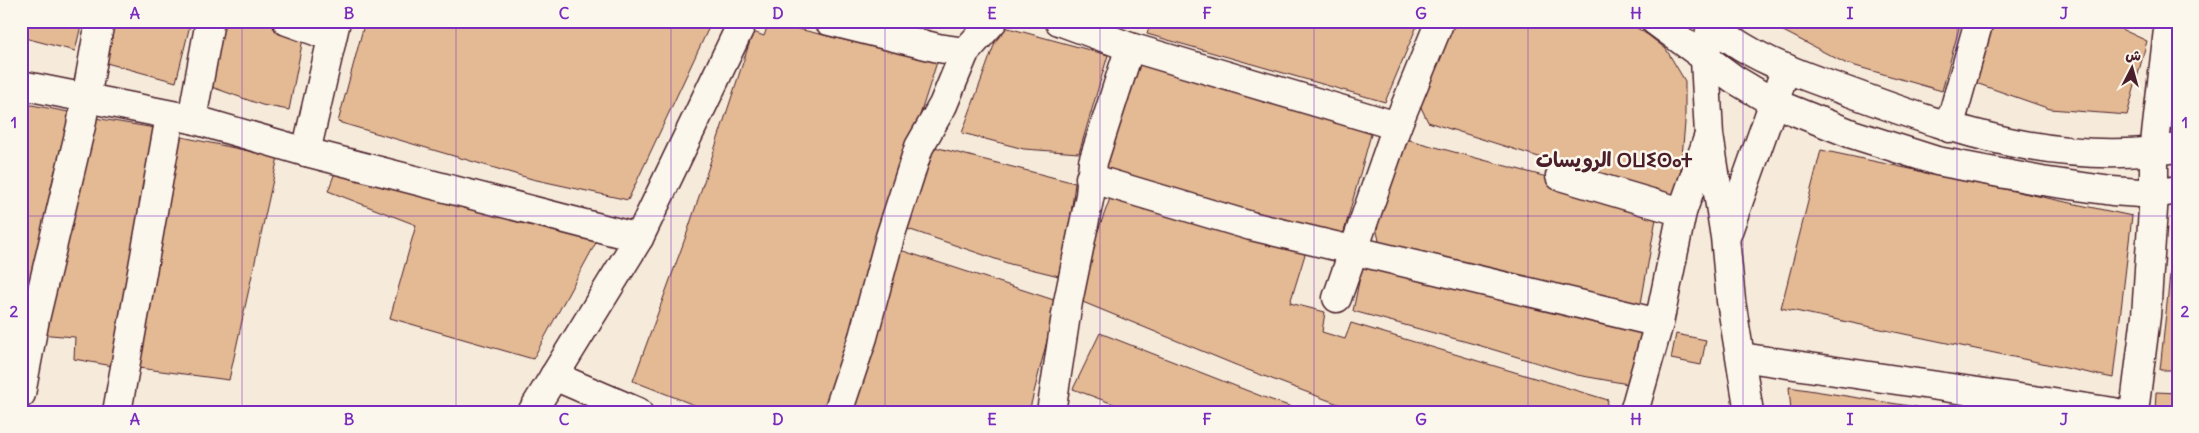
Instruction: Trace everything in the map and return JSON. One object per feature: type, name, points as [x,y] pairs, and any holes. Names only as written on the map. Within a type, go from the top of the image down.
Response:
[{"type":"street","points":[[21,394],[35,319],[81,126],[100,21]]},
{"type":"street","points":[[117,412],[181,118],[210,21]]},
{"type":"street","points":[[287,21],[334,29],[306,152]]},
{"type":"street","points":[[532,412],[640,238],[743,21]]},
{"type":"street","points":[[829,21],[938,48],[965,52]]},
{"type":"street","points":[[838,412],[863,337],[890,237],[919,146],[943,105],[965,52],[993,21]]},
{"type":"street","points":[[1059,21],[1130,47],[1396,126]]},
{"type":"street","points":[[1336,298],[1396,126],[1440,21]]},
{"type":"street","points":[[1655,21],[1705,59],[1774,103],[1852,134],[1937,161],[2042,181],[2166,192]]},
{"type":"street","points":[[1949,128],[1979,21]]},
{"type":"street","points":[[2134,412],[2146,316],[2166,192],[2169,21]]},
{"type":"street","points":[[1749,412],[1731,301],[1725,238],[1710,135],[1705,59],[1710,23],[1747,49],[1786,68],[1949,128],[2012,144],[2068,152],[2166,150]]},
{"type":"street","points":[[1051,412],[1068,302],[1090,195],[1090,178],[1093,162],[1130,47]]},
{"type":"street","points":[[1725,238],[1786,68]]},
{"type":"street","points":[[21,85],[85,96],[181,118],[640,238]]},
{"type":"street","points":[[1634,412],[1659,323],[1682,212],[1710,135]]},
{"type":"street","points":[[1560,176],[1682,212]]},
{"type":"street","points":[[1090,178],[1251,226],[1659,323]]},
{"type":"street","points":[[1741,357],[2114,412]]},
{"type":"street","points":[[554,376],[638,412]]},
{"type":"building","points":[[21,21],[82,21],[75,51],[21,37]]},
{"type":"building","points":[[110,21],[191,21],[176,82],[99,61]]},
{"type":"building","points":[[225,21],[267,21],[293,29],[303,39],[289,110],[262,105],[206,85]]},
{"type":"building","points":[[365,21],[711,21],[711,23],[628,200],[532,179],[338,122]]},
{"type":"building","points":[[1151,21],[1419,21],[1385,102],[1147,34]]},
{"type":"building","points":[[1452,21],[1626,21],[1666,49],[1685,81],[1685,123],[1678,201],[1428,122],[1417,99]]},
{"type":"building","points":[[1764,21],[1961,21],[1942,91],[1845,63]]},
{"type":"building","points":[[1990,21],[2104,21],[2147,41],[2127,115],[2050,109],[1973,82]]},
{"type":"building","points":[[769,22],[937,62],[825,412],[712,412],[633,381],[686,236],[753,32],[764,36]]},
{"type":"building","points":[[1001,26],[1108,55],[1079,153],[1024,149],[962,133]]},
{"type":"building","points":[[1135,62],[1373,127],[1342,239],[1097,167]]},
{"type":"building","points":[[21,103],[74,113],[62,170],[55,170],[21,326]]},
{"type":"building","points":[[89,117],[155,128],[118,367],[74,359],[75,337],[38,334]]},
{"type":"building","points":[[177,136],[278,157],[229,380],[131,367]]},
{"type":"building","points":[[1402,138],[1658,207],[1640,309],[1380,245],[1375,223]]},
{"type":"building","points":[[923,144],[1075,183],[1063,277],[1010,264],[899,226]]},
{"type":"building","points":[[1821,150],[2132,216],[2113,378],[1781,308]]},
{"type":"building","points":[[336,170],[599,237],[533,359],[390,318],[416,225],[328,191]]},
{"type":"building","points":[[1112,193],[1307,248],[1290,303],[1325,312],[1322,332],[1345,339],[1351,323],[1608,400],[1605,412],[1344,412],[1346,407],[1248,370],[1073,298]]},
{"type":"building","points":[[2177,208],[2178,370],[2160,370]]},
{"type":"building","points":[[894,248],[1057,301],[1029,412],[848,412]]},
{"type":"building","points":[[1363,262],[1645,330],[1628,384],[1577,375],[1478,345],[1353,311]]},
{"type":"building","points":[[1100,333],[1306,412],[1135,412],[1073,389]]},
{"type":"building","points":[[1676,334],[1706,340],[1701,365],[1671,359]]},
{"type":"building","points":[[1789,387],[1948,412],[1791,412]]},
{"type":"building","points":[[2156,392],[2178,393],[2178,412],[2155,412]]},
{"type":"district","name":"الرويسات ⵔⵡⵉⵙⴰⵜ","points":[[1614,160]]}]
